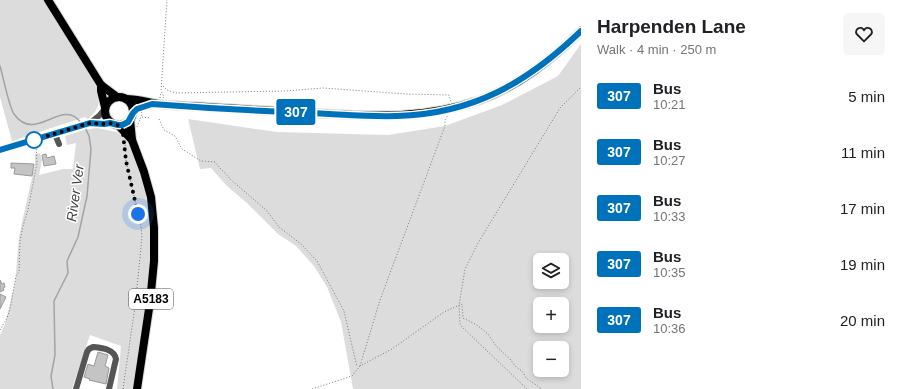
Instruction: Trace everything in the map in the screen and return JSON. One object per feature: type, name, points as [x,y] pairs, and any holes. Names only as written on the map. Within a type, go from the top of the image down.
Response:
[{"type":"main road","points":[[48,0],[101,85],[117,97],[126,99],[135,110]]},
{"type":"main road","points":[[114,124],[125,124],[135,110],[158,102],[376,116],[416,115],[452,109],[481,100],[515,84],[534,72],[554,56],[581,31]]},
{"type":"main road","points":[[101,85],[106,118],[128,131]]},
{"type":"main road","points":[[105,108],[111,99],[117,97]]},
{"type":"main road","points":[[126,99],[135,110]]},
{"type":"main road","name":"A5183","points":[[135,110],[128,131],[147,180],[151,197],[154,228],[154,261],[150,302],[137,389]]},
{"type":"street","points":[[88,124],[100,115],[105,108]]},
{"type":"street","points":[[0,150],[88,124],[114,124]]},
{"type":"street","points":[[55,134],[59,144]]},
{"type":"street","points":[[76,389],[87,352],[93,347],[112,351],[115,355],[116,359],[109,389]]},
{"type":"path","points":[[158,102],[162,86],[167,0]]},
{"type":"path","points":[[162,86],[167,90],[176,93],[323,88],[406,94],[449,95],[452,109],[445,120],[446,126],[380,300],[360,366]]},
{"type":"path","points":[[527,389],[462,327],[460,324],[459,305],[466,269],[478,244],[560,108],[581,87]]},
{"type":"path","points":[[158,102],[164,97],[161,92]]},
{"type":"path","points":[[123,389],[135,307],[142,237],[141,226],[126,161],[123,134],[137,127],[142,114],[135,110]]},
{"type":"path","points":[[141,117],[151,118]]},
{"type":"path","points":[[159,119],[164,130],[175,136],[182,149],[201,161],[216,162],[227,174],[230,180],[267,212],[279,227],[301,244],[317,261],[344,311],[357,367],[352,376],[312,389]]},
{"type":"path","points":[[0,330],[10,309],[16,276],[19,272],[20,241],[28,210],[37,163],[35,140]]},
{"type":"path","points":[[459,305],[462,304],[463,318],[477,325],[488,334],[496,346],[515,366],[523,372],[526,378],[542,389]]},
{"type":"path","points":[[357,367],[392,349],[444,312],[459,305]]},
{"type":"shaded area","points":[[0,0],[43,0],[96,86],[99,99],[98,105],[94,113],[88,119],[85,117],[12,141],[0,97]]},
{"type":"shaded area","points":[[581,44],[581,389],[353,389],[341,322],[327,287],[314,266],[296,246],[278,234],[249,205],[226,185],[211,168],[200,169],[188,119],[277,132],[388,135],[445,126],[502,105],[558,76]]},
{"type":"shaded area","points":[[97,128],[117,132],[126,140],[133,152],[146,196],[151,228],[149,283],[134,389],[117,389],[121,346],[90,335],[72,389],[0,389],[0,335],[5,324],[15,283],[19,238],[35,165],[35,154],[40,153],[42,160],[39,175],[63,169],[73,169],[76,143],[67,145],[65,136],[84,130]]},
{"type":"building","points":[[46,154],[47,158],[54,156],[56,164],[44,166],[42,155]]},
{"type":"building","points":[[11,163],[34,164],[32,176],[14,174],[15,168],[11,168]]},
{"type":"building","points":[[0,280],[2,284],[4,283],[5,287],[3,288],[4,290],[0,292]]},
{"type":"building","points":[[0,294],[6,297],[0,309]]},
{"type":"building","points":[[98,352],[108,355],[105,366],[109,368],[106,384],[89,380],[90,379],[84,377],[88,364],[94,366]]},
{"type":"waterway","name":"River Ver","points":[[0,66],[12,110],[22,122],[31,125],[57,116],[66,115],[74,117],[82,124]]},
{"type":"waterway","name":"River Ver","points":[[53,389],[51,376],[55,355],[54,301],[68,273],[67,261],[78,237],[87,196],[91,149],[89,136],[85,127]]},
{"type":"bus line","name":"307","points":[[0,150],[90,123],[110,123],[122,125],[128,122],[137,109],[152,104],[376,116],[416,115],[452,109],[481,100],[515,84],[540,68],[581,31]]},
{"type":"route","points":[[34,140],[90,123],[110,123],[118,125],[125,133],[123,134],[125,141],[126,161],[138,214]]}]
